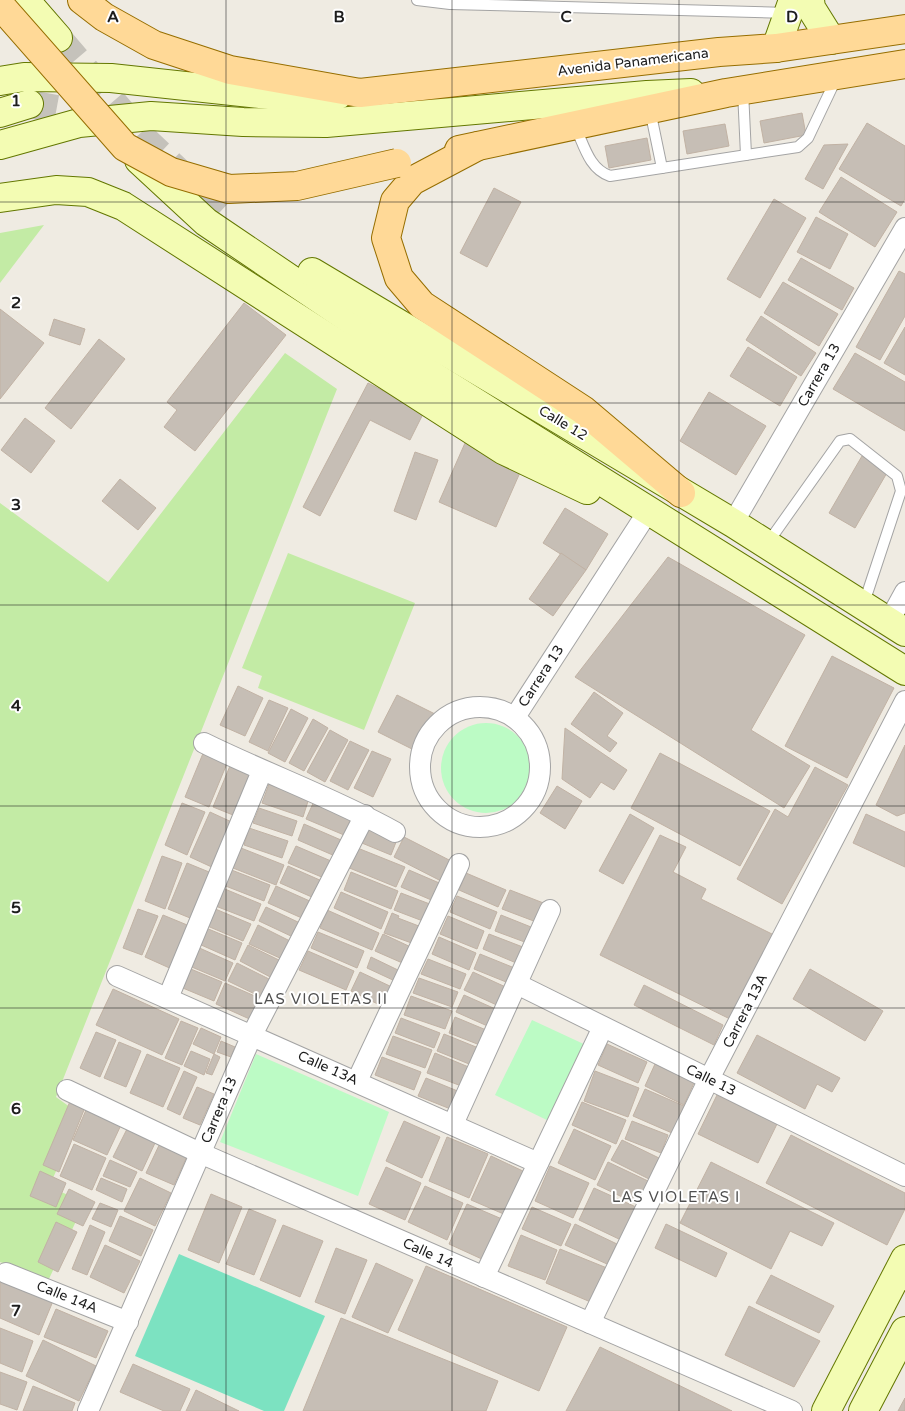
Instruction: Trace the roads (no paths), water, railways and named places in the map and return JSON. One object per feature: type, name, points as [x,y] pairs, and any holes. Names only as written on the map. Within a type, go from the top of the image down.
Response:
[{"type":"main road","points":[[25,0],[58,38]]},
{"type":"main road","name":"Avenida Panamericana","points":[[82,0],[104,17],[154,45],[230,70],[360,93],[719,52],[776,48],[905,29]]},
{"type":"main road","points":[[776,48],[797,4],[811,8],[831,40]]},
{"type":"main road","points":[[0,5],[125,147],[171,172],[229,189],[297,186],[478,146],[571,114]]},
{"type":"main road","points":[[0,145],[79,123],[151,116],[243,122],[326,123],[571,114],[838,74],[901,69]]},
{"type":"main road","points":[[0,81],[24,77],[111,78],[288,98],[360,93]]},
{"type":"main road","points":[[0,113],[29,104]]},
{"type":"main road","points":[[478,146],[412,181],[395,200],[386,238],[398,278],[422,305],[583,410],[682,493]]},
{"type":"main road","name":"Calle 12","points":[[125,147],[206,222],[435,378],[640,504],[905,671]]},
{"type":"main road","points":[[0,198],[56,190],[88,192],[123,206],[503,450],[593,492],[640,504]]},
{"type":"main road","name":"Calle 12","points":[[222,213],[338,290],[733,523],[897,627]]},
{"type":"main road","points":[[826,1411],[905,1259]]},
{"type":"main road","points":[[863,1411],[905,1331]]},
{"type":"street","name":"Carrera 13","points":[[733,523],[905,228]]},
{"type":"street","name":"Carrera 13","points":[[515,717],[640,504]]},
{"type":"street","points":[[897,627],[905,592]]},
{"type":"street","name":"Carrera 13A","points":[[590,1323],[710,1079],[905,701]]},
{"type":"street","name":"Carrera 13","points":[[475,706],[496,708],[515,717],[530,731],[539,750],[540,772],[535,792],[523,809],[511,818],[485,827],[464,825],[445,816],[430,802],[421,783],[420,762],[425,741],[437,724],[454,712],[475,706]]},
{"type":"street","points":[[204,743],[262,771],[365,815],[395,832]]},
{"type":"street","points":[[168,998],[262,771]]},
{"type":"street","name":"Carrera 13","points":[[88,1411],[252,1035],[365,815]]},
{"type":"street","points":[[357,1081],[459,864]]},
{"type":"street","points":[[453,1124],[550,910]]},
{"type":"street","name":"Calle 13A","points":[[117,976],[538,1163]]},
{"type":"street","name":"Calle 13","points":[[517,984],[905,1176]]},
{"type":"street","points":[[484,1277],[603,1028]]},
{"type":"street","name":"Calle 14","points":[[67,1090],[200,1153],[792,1411]]},
{"type":"street","name":"Calle 14A","points":[[6,1273],[128,1322]]},
{"type":"lane","points":[[417,0],[460,4],[797,4]]},
{"type":"lane","points":[[571,114],[594,166],[600,173],[610,176],[798,147],[804,143],[838,74]]},
{"type":"lane","points":[[734,91],[746,155]]},
{"type":"lane","points":[[648,102],[662,168]]},
{"type":"lane","points":[[767,544],[840,441],[850,439],[897,476],[900,491],[863,606]]},
{"type":"tunnel","points":[[58,38],[148,143],[222,213]]},
{"type":"tunnel","points":[[29,104],[62,110],[102,127]]},
{"type":"district","name":"LAS VIOLETAS II","points":[[321,999]]},
{"type":"district","name":"LAS VIOLETAS I","points":[[676,1197]]}]
